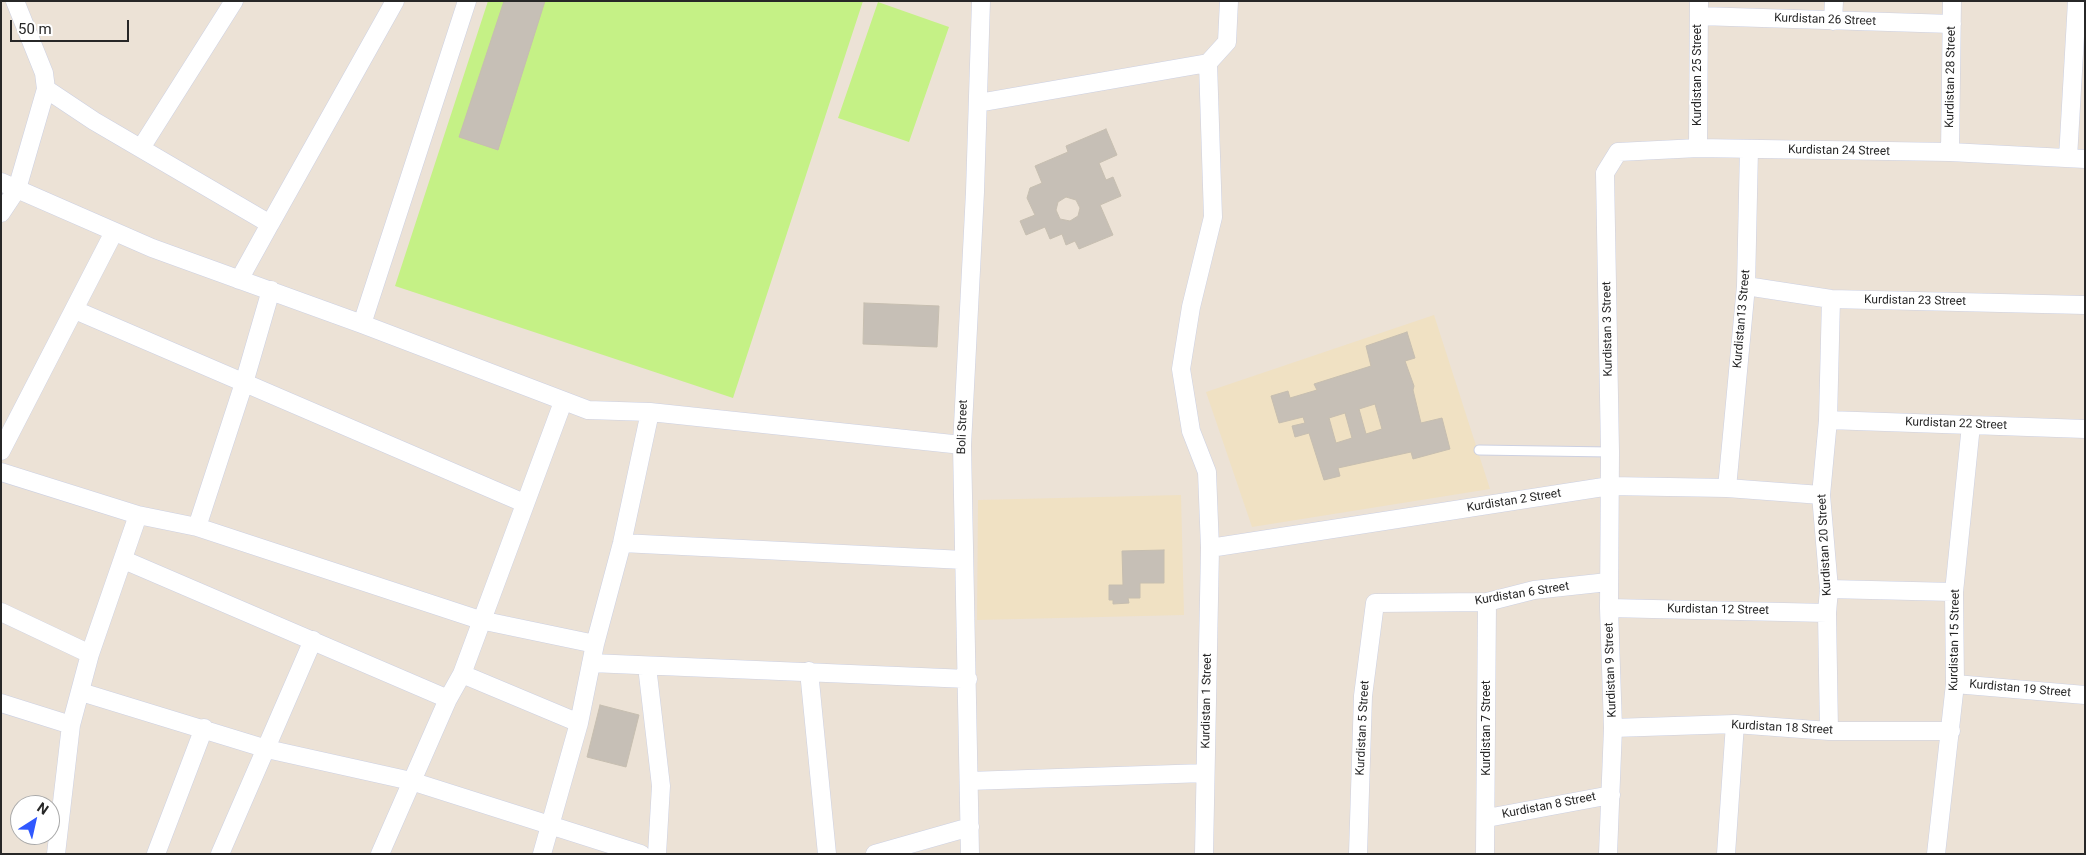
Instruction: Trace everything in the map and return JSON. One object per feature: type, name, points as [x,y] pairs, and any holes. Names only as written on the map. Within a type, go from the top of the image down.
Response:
[{"type":"street","points":[[1,213],[9,186],[46,89],[44,73],[15,1]]},
{"type":"street","points":[[141,148],[234,1]]},
{"type":"street","points":[[239,280],[395,1]]},
{"type":"street","points":[[362,324],[467,1]]},
{"type":"street","name":"Boli Street","points":[[970,854],[962,446],[981,1]]},
{"type":"street","points":[[978,103],[1208,63],[1227,42],[1229,1]]},
{"type":"street","points":[[1833,21],[1834,1]]},
{"type":"street","name":"Kurdistan 28 Street","points":[[1950,152],[1952,1]]},
{"type":"street","name":"Kurdistan 26 Street","points":[[1699,9],[1833,21],[1952,24]]},
{"type":"street","name":"Kurdistan 25 Street","points":[[1698,148],[1699,9]]},
{"type":"street","points":[[2076,158],[2079,12]]},
{"type":"street","name":"Kurdistan 1 Street","points":[[1204,854],[1210,548],[1207,472],[1191,431],[1181,368],[1191,307],[1213,217],[1208,63]]},
{"type":"street","points":[[46,89],[94,121],[270,224]]},
{"type":"street","name":"Kurdistan 24 Street","points":[[1605,173],[1618,152],[1698,148],[1950,152],[2076,158]]},
{"type":"street","name":"Kurdistan13 Street","points":[[1727,488],[1746,286],[1749,149]]},
{"type":"street","name":"Kurdistan 3 Street","points":[[1605,173],[1610,486]]},
{"type":"street","points":[[9,186],[114,232],[588,410],[650,412],[962,446]]},
{"type":"street","points":[[1,451],[114,232]]},
{"type":"street","name":"Kurdistan 23 Street","points":[[1746,286],[1831,299],[2085,305]]},
{"type":"street","points":[[197,527],[244,383],[271,290]]},
{"type":"street","name":"Kurdistan 20 Street","points":[[1829,730],[1827,613],[1829,589],[1821,495],[1828,420],[1831,299]]},
{"type":"street","points":[[75,310],[524,502]]},
{"type":"street","points":[[380,854],[448,699],[462,674],[480,620],[563,402]]},
{"type":"street","points":[[542,854],[579,723],[595,644],[622,543],[650,412]]},
{"type":"street","name":"Kurdistan 22 Street","points":[[1828,420],[2085,429]]},
{"type":"street","name":"Kurdistan 15 Street","points":[[1936,854],[1955,684],[1954,592],[1971,425]]},
{"type":"street","points":[[1,472],[138,515],[197,527],[480,620],[595,644]]},
{"type":"street","name":"Kurdistan 2 Street","points":[[1210,548],[1610,486],[1727,488],[1821,495]]},
{"type":"street","name":"Kurdistan 9 Street","points":[[1608,854],[1613,728],[1608,582],[1610,486]]},
{"type":"street","points":[[56,854],[71,725],[90,654],[138,515]]},
{"type":"street","points":[[622,543],[964,560]]},
{"type":"street","points":[[124,560],[448,699]]},
{"type":"street","name":"Kurdistan 6 Street","points":[[1375,603],[1487,602],[1534,590],[1608,582]]},
{"type":"street","points":[[1829,589],[1954,592]]},
{"type":"street","name":"Kurdistan 7 Street","points":[[1485,854],[1487,818],[1487,602]]},
{"type":"street","name":"Kurdistan 5 Street","points":[[1358,854],[1363,696],[1375,603]]},
{"type":"street","name":"Kurdistan 12 Street","points":[[1609,608],[1827,613]]},
{"type":"street","points":[[1,612],[90,654]]},
{"type":"street","points":[[220,854],[313,640]]},
{"type":"street","points":[[591,663],[968,678]]},
{"type":"street","points":[[647,666],[661,786],[657,854]]},
{"type":"street","points":[[809,671],[826,854]]},
{"type":"street","points":[[462,674],[579,723]]},
{"type":"street","name":"Kurdistan 19 Street","points":[[1955,684],[2085,695]]},
{"type":"street","points":[[81,692],[204,728],[267,749],[411,781],[641,854]]},
{"type":"street","points":[[1,703],[71,725]]},
{"type":"street","points":[[1726,854],[1734,724]]},
{"type":"street","name":"Kurdistan 18 Street","points":[[1613,728],[1734,724],[1829,730],[1951,731]]},
{"type":"street","points":[[156,854],[204,728]]},
{"type":"street","points":[[969,781],[1205,773]]},
{"type":"street","name":"Kurdistan 8 Street","points":[[1487,818],[1611,795]]},
{"type":"street","points":[[875,854],[970,827]]},
{"type":"lane","points":[[1479,450],[1610,452]]},
{"type":"shaded area","points":[[1434,315],[1490,489],[1252,527],[1206,392]]},
{"type":"shaded area","points":[[1181,495],[1184,615],[977,620],[978,500]]},
{"type":"green space","points":[[488,1],[863,1],[733,398],[395,286]]},
{"type":"green space","points":[[878,2],[949,27],[909,142],[838,118]]},
{"type":"building","points":[[504,1],[545,1],[498,150],[459,137]]},
{"type":"building","points":[[1106,129],[1117,155],[1099,163],[1106,180],[1113,177],[1121,196],[1100,205],[1113,235],[1079,249],[1075,241],[1066,245],[1062,234],[1050,239],[1045,227],[1026,235],[1020,221],[1035,215],[1027,198],[1030,188],[1042,183],[1035,166],[1068,152],[1066,146]],"holes":[[[1066,197],[1076,200],[1080,208],[1078,216],[1070,221],[1060,219],[1056,210],[1058,202]]]},
{"type":"building","points":[[864,303],[939,306],[937,347],[863,344]]},
{"type":"building","points":[[1407,332],[1415,358],[1405,361],[1414,386],[1413,390],[1421,423],[1442,418],[1450,449],[1413,459],[1411,452],[1338,468],[1340,476],[1324,480],[1309,433],[1295,437],[1292,426],[1305,423],[1303,417],[1279,423],[1271,396],[1288,391],[1290,398],[1317,390],[1314,384],[1371,366],[1366,346]],"holes":[[[1375,404],[1382,429],[1366,434],[1359,409]],[[1345,413],[1352,438],[1336,443],[1329,418]]]},
{"type":"building","points":[[1164,550],[1164,583],[1140,583],[1140,598],[1128,598],[1129,603],[1113,604],[1113,600],[1109,600],[1109,585],[1123,585],[1122,551]]},
{"type":"building","points":[[600,705],[639,715],[626,767],[587,757]]}]
